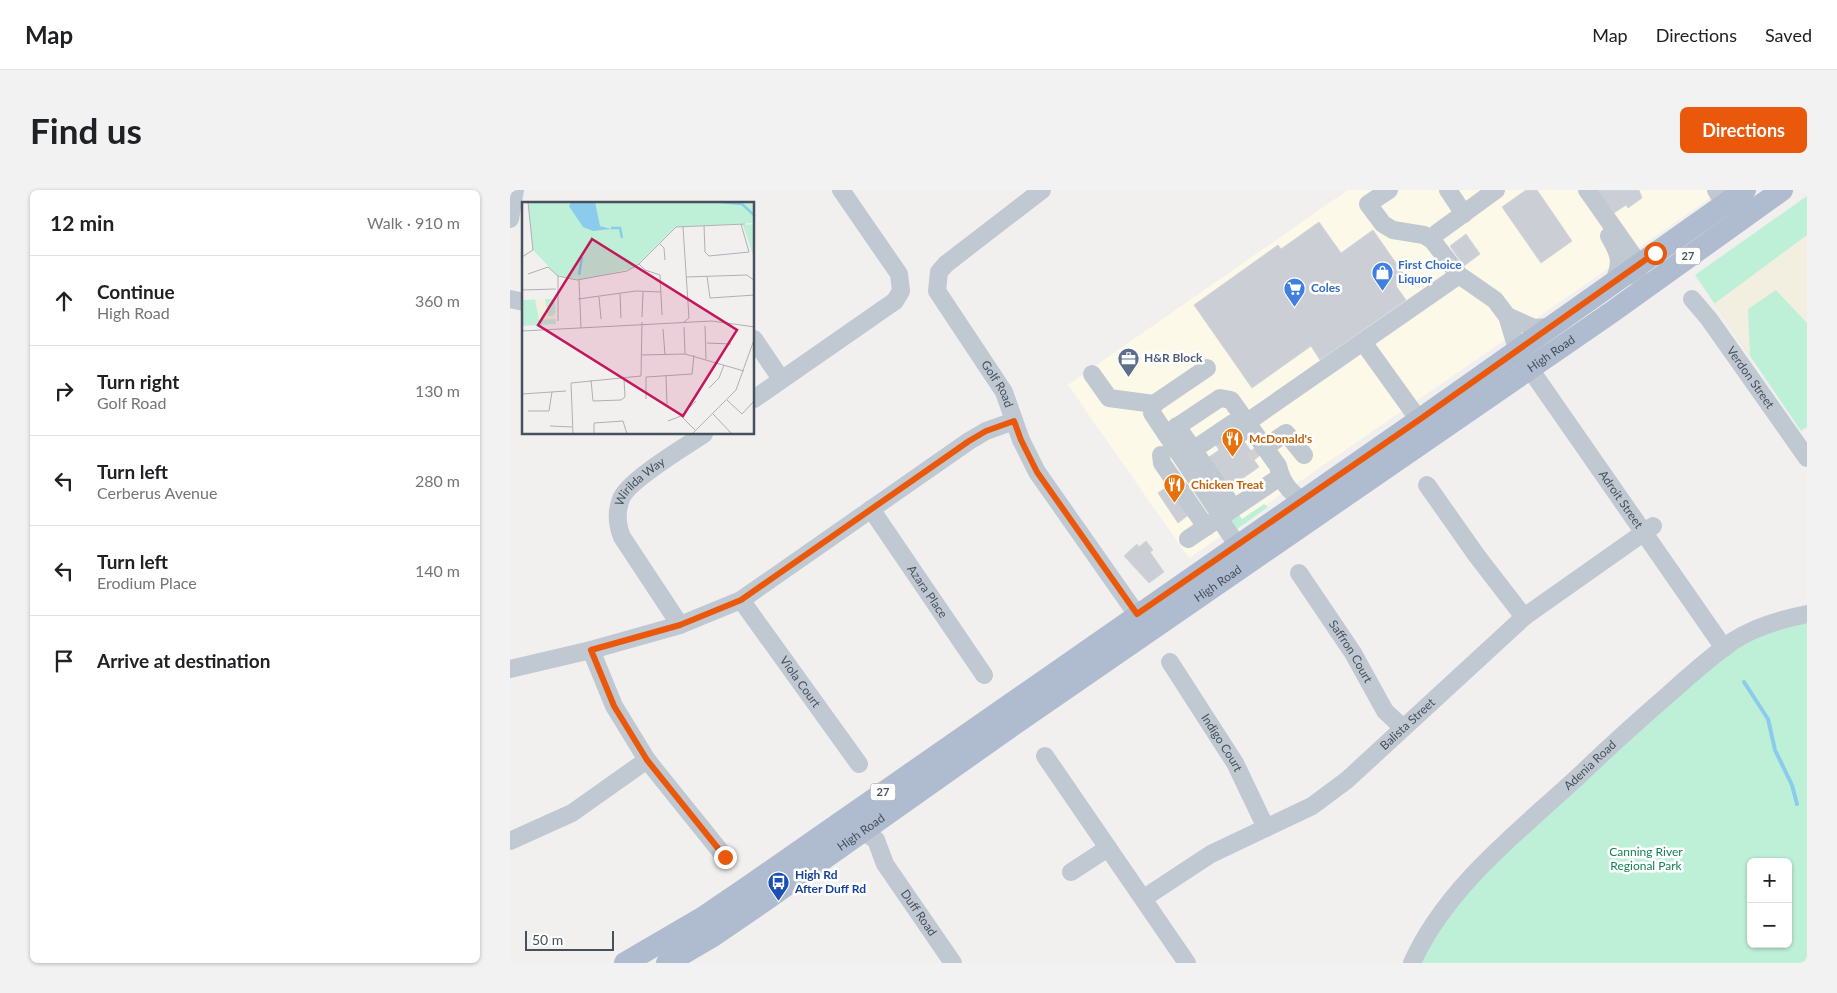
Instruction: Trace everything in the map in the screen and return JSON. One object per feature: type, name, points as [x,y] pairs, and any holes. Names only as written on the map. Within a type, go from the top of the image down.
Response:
[{"type":"main road","name":"High Road","points":[[667,963],[713,936],[863,831],[1143,623],[1238,546],[1639,264],[1721,197],[1745,190]]},
{"type":"main road","name":"High Road","points":[[625,963],[702,918],[881,794],[1143,623],[1288,536],[1534,366],[1774,196]]},
{"type":"street","points":[[510,218],[515,190]]},
{"type":"street","points":[[755,398],[894,301],[901,291],[899,274],[841,190]]},
{"type":"street","points":[[1389,190],[1368,204],[1383,224],[1394,230],[1424,235],[1432,240],[1459,274],[1484,294],[1495,300],[1503,319],[1534,328],[1548,327]]},
{"type":"street","points":[[1448,190],[1464,214]]},
{"type":"street","points":[[1432,240],[1495,190]]},
{"type":"street","points":[[1579,190],[1604,226],[1620,258],[1619,269],[1614,282]]},
{"type":"street","points":[[1587,190],[1639,264],[1635,295]]},
{"type":"street","name":"Golf Road","points":[[1038,191],[946,264],[939,272],[937,282],[942,301],[1004,392],[1021,440],[1037,472],[1143,623]]},
{"type":"street","name":"High Road","points":[[1721,197],[1738,208],[1774,196]]},
{"type":"street","points":[[1188,539],[1220,517],[1258,451],[1363,342],[1459,274]]},
{"type":"street","name":"Verdon Street","points":[[1692,299],[1709,319],[1807,458]]},
{"type":"street","name":"Adroit Street","points":[[1503,319],[1729,644]]},
{"type":"street","points":[[755,340],[781,379]]},
{"type":"street","points":[[1363,342],[1419,420]]},
{"type":"street","points":[[1092,374],[1109,398],[1154,404],[1207,368]]},
{"type":"street","points":[[1163,480],[1154,463],[1177,443],[1220,398],[1231,400],[1258,451],[1294,496],[1303,500],[1324,501],[1371,479]]},
{"type":"street","points":[[1154,404],[1152,413],[1177,443],[1238,546]]},
{"type":"street","points":[[510,669],[591,650],[680,625],[741,600],[969,441],[986,431],[1014,421]]},
{"type":"street","points":[[1177,443],[1258,451],[1286,433],[1304,456]]},
{"type":"street","name":"Wirilda Way","points":[[680,625],[622,537],[618,525],[618,512],[621,497],[631,485],[703,435]]},
{"type":"street","points":[[1177,443],[1162,463],[1220,517]]},
{"type":"street","points":[[1426,484],[1477,556],[1524,617]]},
{"type":"street","points":[[1288,536],[1299,517],[1303,500]]},
{"type":"street","name":"Azara Place","points":[[871,509],[984,674]]},
{"type":"street","name":"Balista Street","points":[[1144,898],[1211,854],[1312,806],[1347,780],[1524,617],[1649,529]]},
{"type":"street","name":"Saffron Court","points":[[1299,573],[1353,653],[1385,710],[1402,728]]},
{"type":"street","name":"Viola Court","points":[[741,600],[859,764]]},
{"type":"street","name":"Adenia Road","points":[[1412,963],[1422,940],[1451,898],[1617,740],[1729,644],[1766,625],[1807,614]]},
{"type":"street","points":[[591,650],[614,706],[647,760],[725,857]]},
{"type":"street","name":"Indigo Court","points":[[1170,662],[1235,763],[1266,828]]},
{"type":"street","points":[[1045,756],[1187,963]]},
{"type":"street","points":[[510,841],[572,813],[647,760]]},
{"type":"street","points":[[818,838],[837,831],[863,831],[881,794]]},
{"type":"street","name":"Duff Road","points":[[863,831],[866,848],[885,864],[954,963]]},
{"type":"street","points":[[1071,872],[1108,848]]},
{"type":"shaded area","points":[[1348,190],[1722,190],[1189,558],[1068,385]]},
{"type":"green space","points":[[1807,196],[1807,427],[1801,431],[1695,275]]},
{"type":"green space","points":[[1264,504],[1268,507],[1237,529],[1229,517],[1237,512],[1242,519]]},
{"type":"green space","name":"Canning River Regional Park","points":[[1807,614],[1807,963],[1412,963],[1456,892],[1714,654]]},
{"type":"sand","points":[[1807,235],[1807,323],[1776,290],[1748,309],[1750,355],[1714,304]]},
{"type":"building","points":[[1526,190],[1537,190],[1572,241],[1541,263],[1502,207]]},
{"type":"building","points":[[1597,190],[1639,190],[1642,198],[1628,208],[1626,205],[1614,213]]},
{"type":"building","name":"Coles","points":[[1319,222],[1341,253],[1373,230],[1407,279],[1396,286],[1406,300],[1320,360],[1311,346],[1252,388],[1194,305],[1278,245],[1281,249]]},
{"type":"building","points":[[1466,234],[1480,254],[1464,266],[1450,246]]},
{"type":"building","name":"McDonald's","points":[[1230,429],[1248,438],[1244,441],[1251,451],[1255,448],[1260,455],[1254,460],[1259,467],[1229,488],[1209,457],[1219,450],[1213,441]]},
{"type":"building","name":"Chicken Treat","points":[[1169,485],[1191,513],[1178,523],[1158,493]]},
{"type":"building","points":[[1146,541],[1153,550],[1150,552],[1164,572],[1149,583],[1124,556],[1137,544],[1139,547]]},
{"type":"waterway","points":[[1744,682],[1768,719],[1775,750],[1792,785],[1797,804]]},
{"type":"tunnel","points":[[1253,449],[1258,457]]},
{"type":"place","name":"First Choice Liquor","points":[[1382,291]]},
{"type":"place","name":"Coles","points":[[1295,307]]},
{"type":"place","name":"H&R Block","points":[[1128,377]]},
{"type":"place","name":"McDonald's","points":[[1233,458]]},
{"type":"place","name":"Chicken Treat","points":[[1175,504]]},
{"type":"place","name":"High Rd After Duff Rd","points":[[779,901]]},
{"type":"route","points":[[725,857],[647,760],[614,706],[591,650],[680,625],[741,600],[969,441],[986,431],[1014,421],[1037,472],[1137,614],[1419,420],[1655,253]]}]
